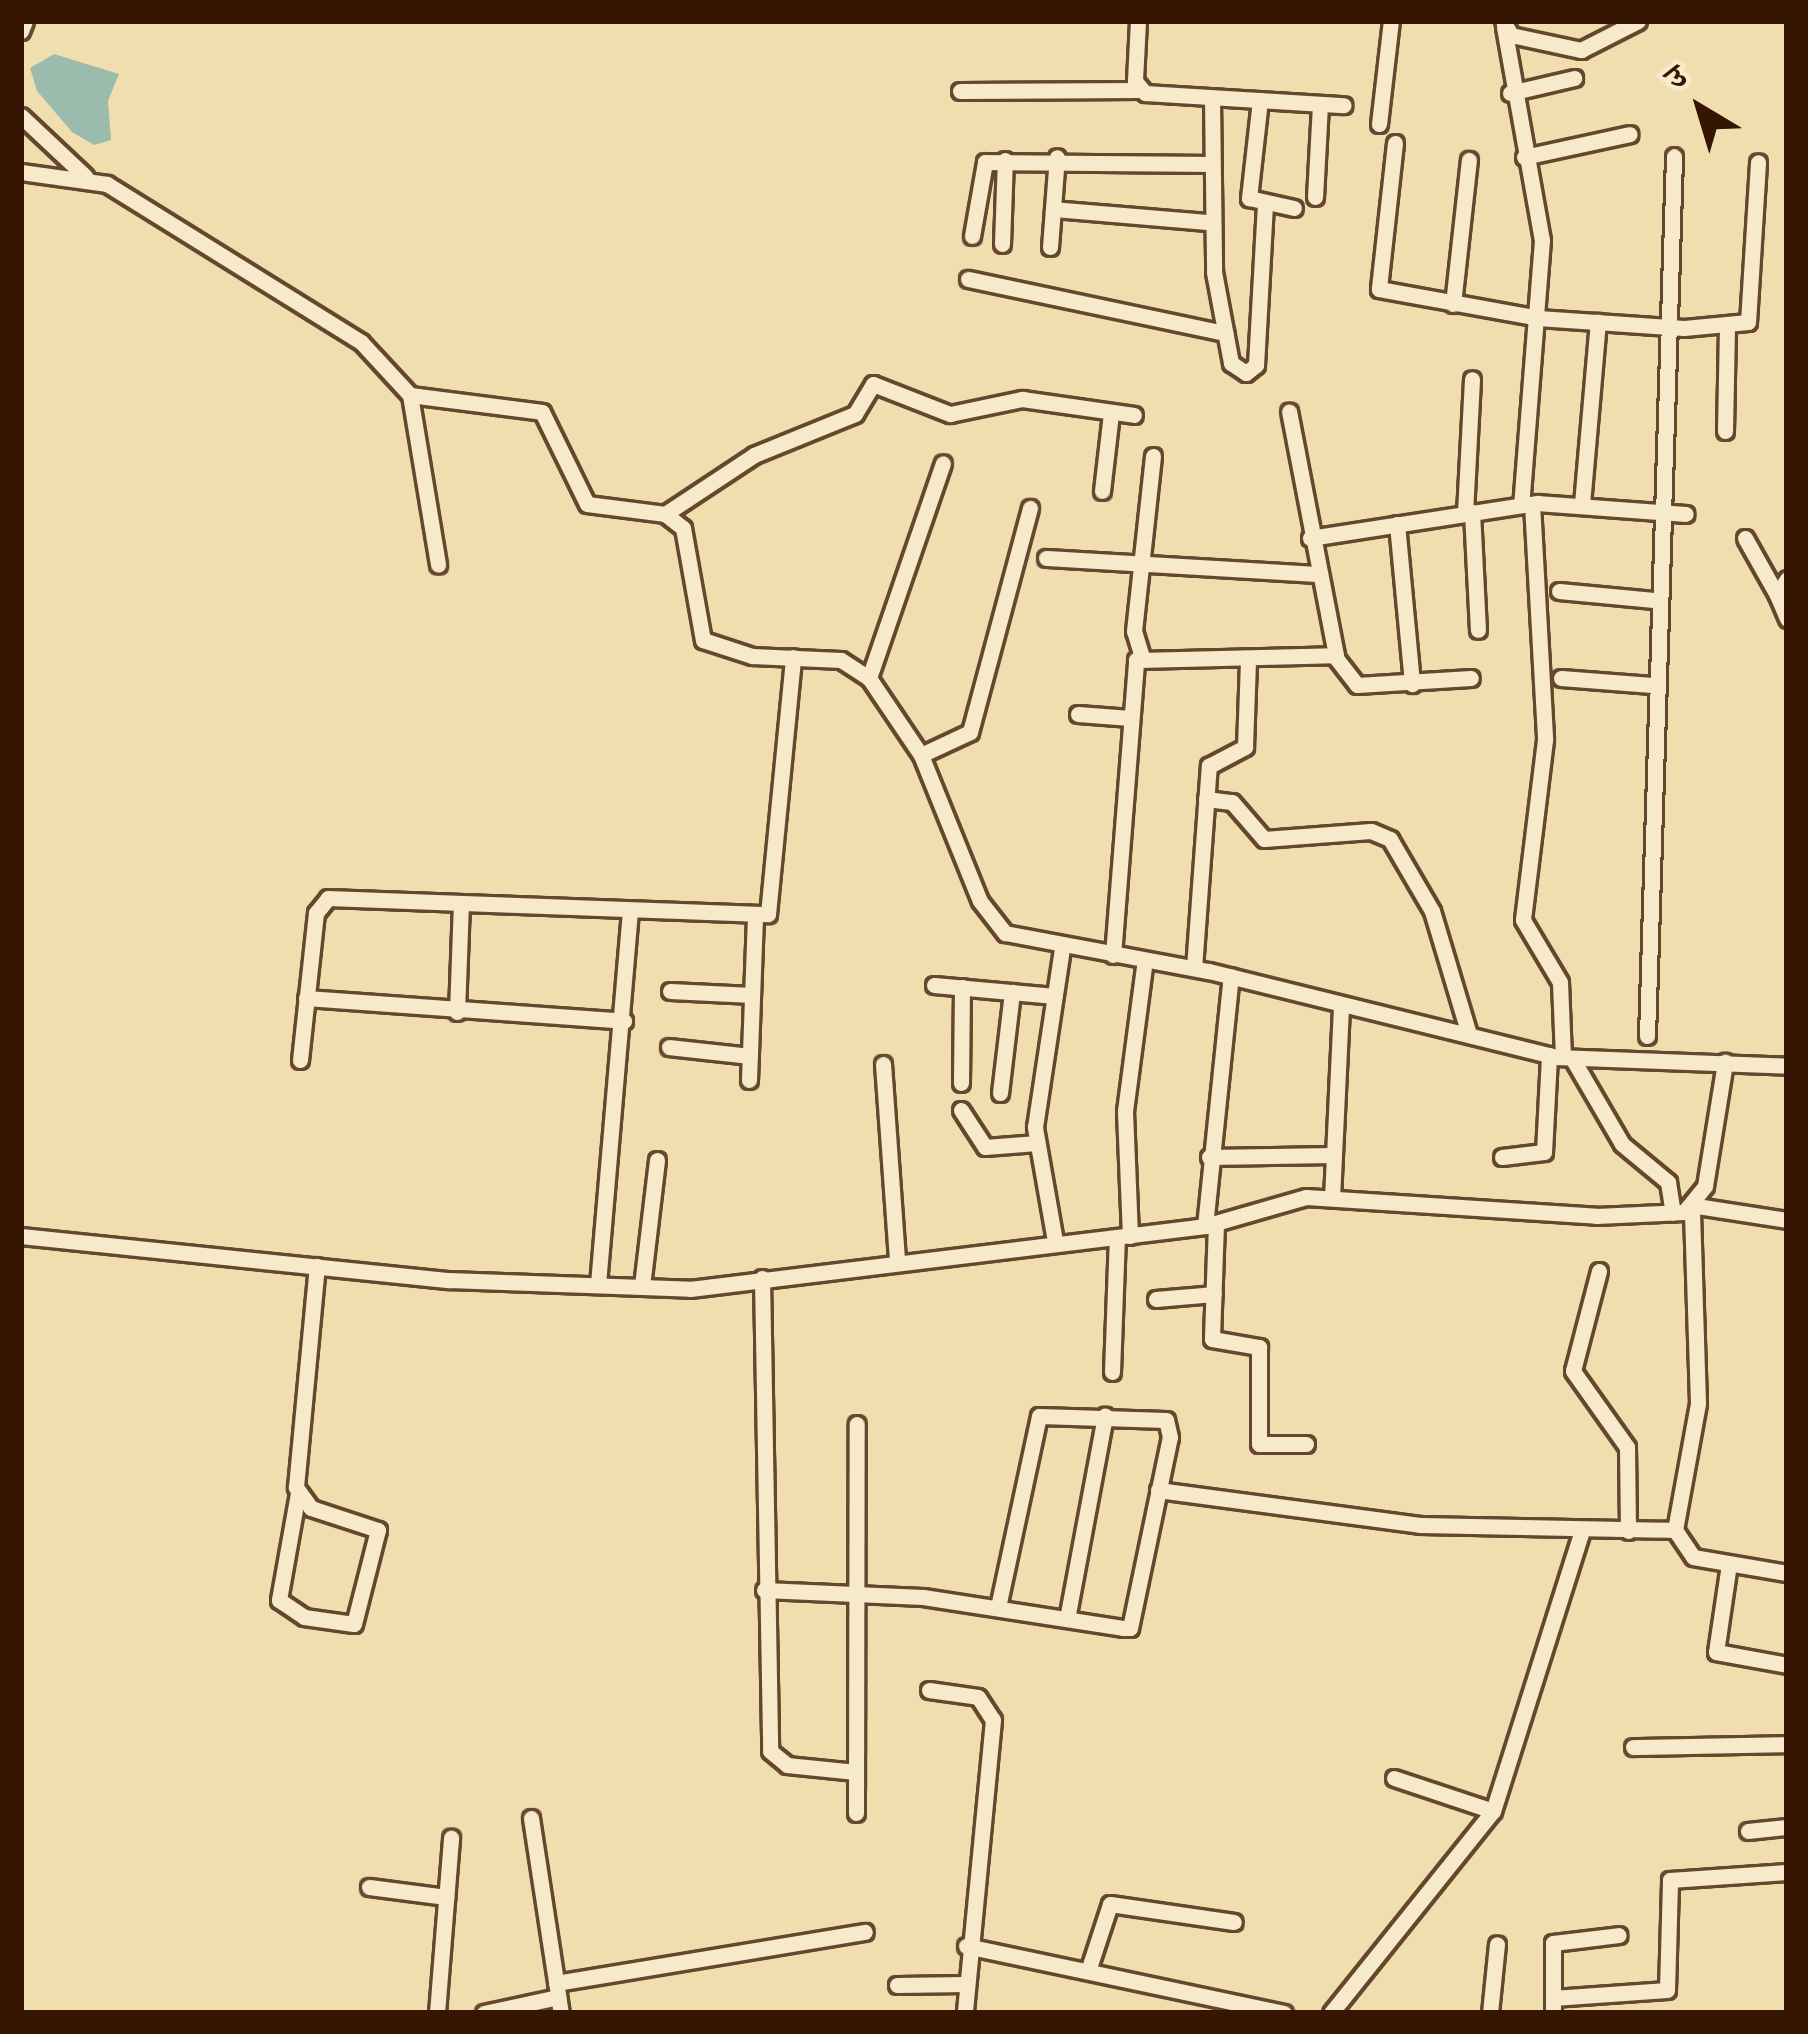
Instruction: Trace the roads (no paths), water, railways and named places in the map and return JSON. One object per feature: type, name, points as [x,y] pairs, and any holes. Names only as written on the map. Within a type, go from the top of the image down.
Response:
[{"type":"street","points":[[21,31],[25,21]]},
{"type":"street","points":[[1138,21],[1139,90]]},
{"type":"street","points":[[1379,124],[1391,21]]},
{"type":"street","points":[[1502,1157],[1544,1152],[1561,1057],[1560,982],[1523,920],[1545,740],[1527,504],[1542,240],[1510,92],[1503,24],[1581,50],[1638,21]]},
{"type":"street","points":[[1510,92],[1574,78]]},
{"type":"street","points":[[960,91],[1139,90],[1344,105]]},
{"type":"street","points":[[1212,98],[1208,222],[1233,367],[1252,372],[1264,204]]},
{"type":"street","points":[[1260,100],[1249,194],[1264,204],[1294,208]]},
{"type":"street","points":[[1315,197],[1320,104]]},
{"type":"street","points":[[21,116],[85,176],[361,343],[410,394],[438,565]]},
{"type":"street","points":[[1524,157],[1630,134]]},
{"type":"street","points":[[1395,143],[1374,282],[1453,304],[1538,318],[1665,327],[1726,327],[1751,316],[1758,162]]},
{"type":"street","points":[[1648,1036],[1654,600],[1674,156]]},
{"type":"street","points":[[972,236],[978,167],[1005,160],[1058,158],[1208,164]]},
{"type":"street","points":[[1050,247],[1058,158]]},
{"type":"street","points":[[1003,244],[1005,160]]},
{"type":"street","points":[[1453,304],[1469,160]]},
{"type":"street","points":[[21,172],[85,176]]},
{"type":"street","points":[[1053,209],[1208,222]]},
{"type":"street","points":[[968,279],[1225,332]]},
{"type":"street","points":[[1582,504],[1598,322]]},
{"type":"street","points":[[1725,431],[1726,327]]},
{"type":"street","points":[[1472,380],[1468,512],[1478,630]]},
{"type":"street","points":[[665,514],[770,447],[855,414],[870,385],[950,414],[1022,399],[1135,416]]},
{"type":"street","points":[[410,394],[531,404],[551,422],[587,504],[665,514],[685,532],[703,640],[793,657],[841,660],[868,677],[921,755],[996,926],[1061,957],[1113,955],[1194,968],[1341,1008],[1468,1031],[1561,1057],[1787,1066]]},
{"type":"street","points":[[1289,411],[1336,658],[1352,684],[1471,678]]},
{"type":"street","points":[[1102,491],[1111,413]]},
{"type":"street","points":[[1142,657],[1134,632],[1153,456]]},
{"type":"street","points":[[868,677],[943,464]]},
{"type":"street","points":[[1310,538],[1527,504],[1687,514]]},
{"type":"street","points":[[921,755],[970,733],[1030,508]]},
{"type":"street","points":[[1397,524],[1412,684]]},
{"type":"street","points":[[1745,538],[1787,620]]},
{"type":"street","points":[[1046,558],[1318,574]]},
{"type":"street","points":[[1777,595],[1787,579]]},
{"type":"street","points":[[1559,591],[1654,600]]},
{"type":"street","points":[[749,1079],[755,919],[775,898],[793,657]]},
{"type":"street","points":[[1113,955],[1133,665],[1142,657],[1336,658]]},
{"type":"street","points":[[1194,968],[1210,761],[1245,747],[1249,661]]},
{"type":"street","points":[[1561,678],[1652,685]]},
{"type":"street","points":[[1078,714],[1130,718]]},
{"type":"street","points":[[1206,799],[1236,805],[1264,839],[1371,831],[1390,838],[1439,928],[1468,1031]]},
{"type":"street","points":[[300,1060],[316,913],[328,898],[755,919]]},
{"type":"street","points":[[457,1012],[460,904]]},
{"type":"street","points":[[598,1285],[630,914]]},
{"type":"street","points":[[1054,1241],[1037,1143],[1061,957]]},
{"type":"street","points":[[1112,1372],[1123,1236],[1125,1111],[1145,960]]},
{"type":"street","points":[[1231,976],[1209,1157],[1214,1342],[1259,1347],[1256,1441],[1306,1444]]},
{"type":"street","points":[[934,985],[1054,996]]},
{"type":"street","points":[[961,1083],[962,987]]},
{"type":"street","points":[[670,991],[752,995]]},
{"type":"street","points":[[1000,1093],[1012,992]]},
{"type":"street","points":[[306,998],[624,1021]]},
{"type":"street","points":[[1332,1198],[1341,1008]]},
{"type":"street","points":[[669,1047],[750,1056]]},
{"type":"street","points":[[1561,1057],[1622,1144],[1668,1182],[1673,1213]]},
{"type":"street","points":[[1725,1062],[1695,1208],[1698,1403],[1676,1530],[1682,1552],[1787,1573]]},
{"type":"street","points":[[883,1064],[897,1258]]},
{"type":"street","points":[[961,1110],[985,1147],[1037,1143]]},
{"type":"street","points":[[1209,1157],[1334,1155]]},
{"type":"street","points":[[642,1286],[656,1160]]},
{"type":"street","points":[[21,1237],[317,1266],[642,1286],[762,1278],[897,1258],[1123,1236],[1210,1224],[1332,1198],[1673,1213],[1695,1208],[1787,1220]]},
{"type":"street","points":[[298,1493],[311,1508],[378,1530],[354,1624],[292,1612],[279,1600],[298,1493],[317,1266]]},
{"type":"street","points":[[1599,1271],[1573,1371],[1627,1447],[1628,1532]]},
{"type":"street","points":[[762,1278],[770,1751],[787,1765],[856,1772]]},
{"type":"street","points":[[1156,1299],[1214,1294]]},
{"type":"street","points":[[764,1590],[854,1593],[1133,1624],[1170,1424],[1046,1413],[1035,1421],[998,1608]]},
{"type":"street","points":[[1067,1619],[1105,1416]]},
{"type":"street","points":[[856,1813],[857,1424]]},
{"type":"street","points":[[1158,1490],[1393,1523],[1676,1530]]},
{"type":"street","points":[[1331,2013],[1493,1811],[1582,1531]]},
{"type":"street","points":[[1730,1564],[1716,1652],[1787,1665]]},
{"type":"street","points":[[929,1690],[978,1697],[992,1713],[966,1946],[965,2013]]},
{"type":"street","points":[[1633,1747],[1787,1744]]},
{"type":"street","points":[[1394,1778],[1493,1811]]},
{"type":"street","points":[[531,1818],[558,1998]]},
{"type":"street","points":[[1748,1831],[1787,1827]]},
{"type":"street","points":[[437,2013],[451,1838]]},
{"type":"street","points":[[1619,1935],[1555,1942],[1553,2005],[1669,1987],[1670,1880],[1787,1872]]},
{"type":"street","points":[[370,1887],[446,1897]]},
{"type":"street","points":[[1090,1968],[1110,1904],[1234,1922]]},
{"type":"street","points":[[484,2013],[865,1932]]},
{"type":"street","points":[[1490,2013],[1497,1944]]},
{"type":"street","points":[[966,1946],[1054,1969],[1090,1968],[1284,2013]]},
{"type":"street","points":[[897,1985],[965,1984]]}]
